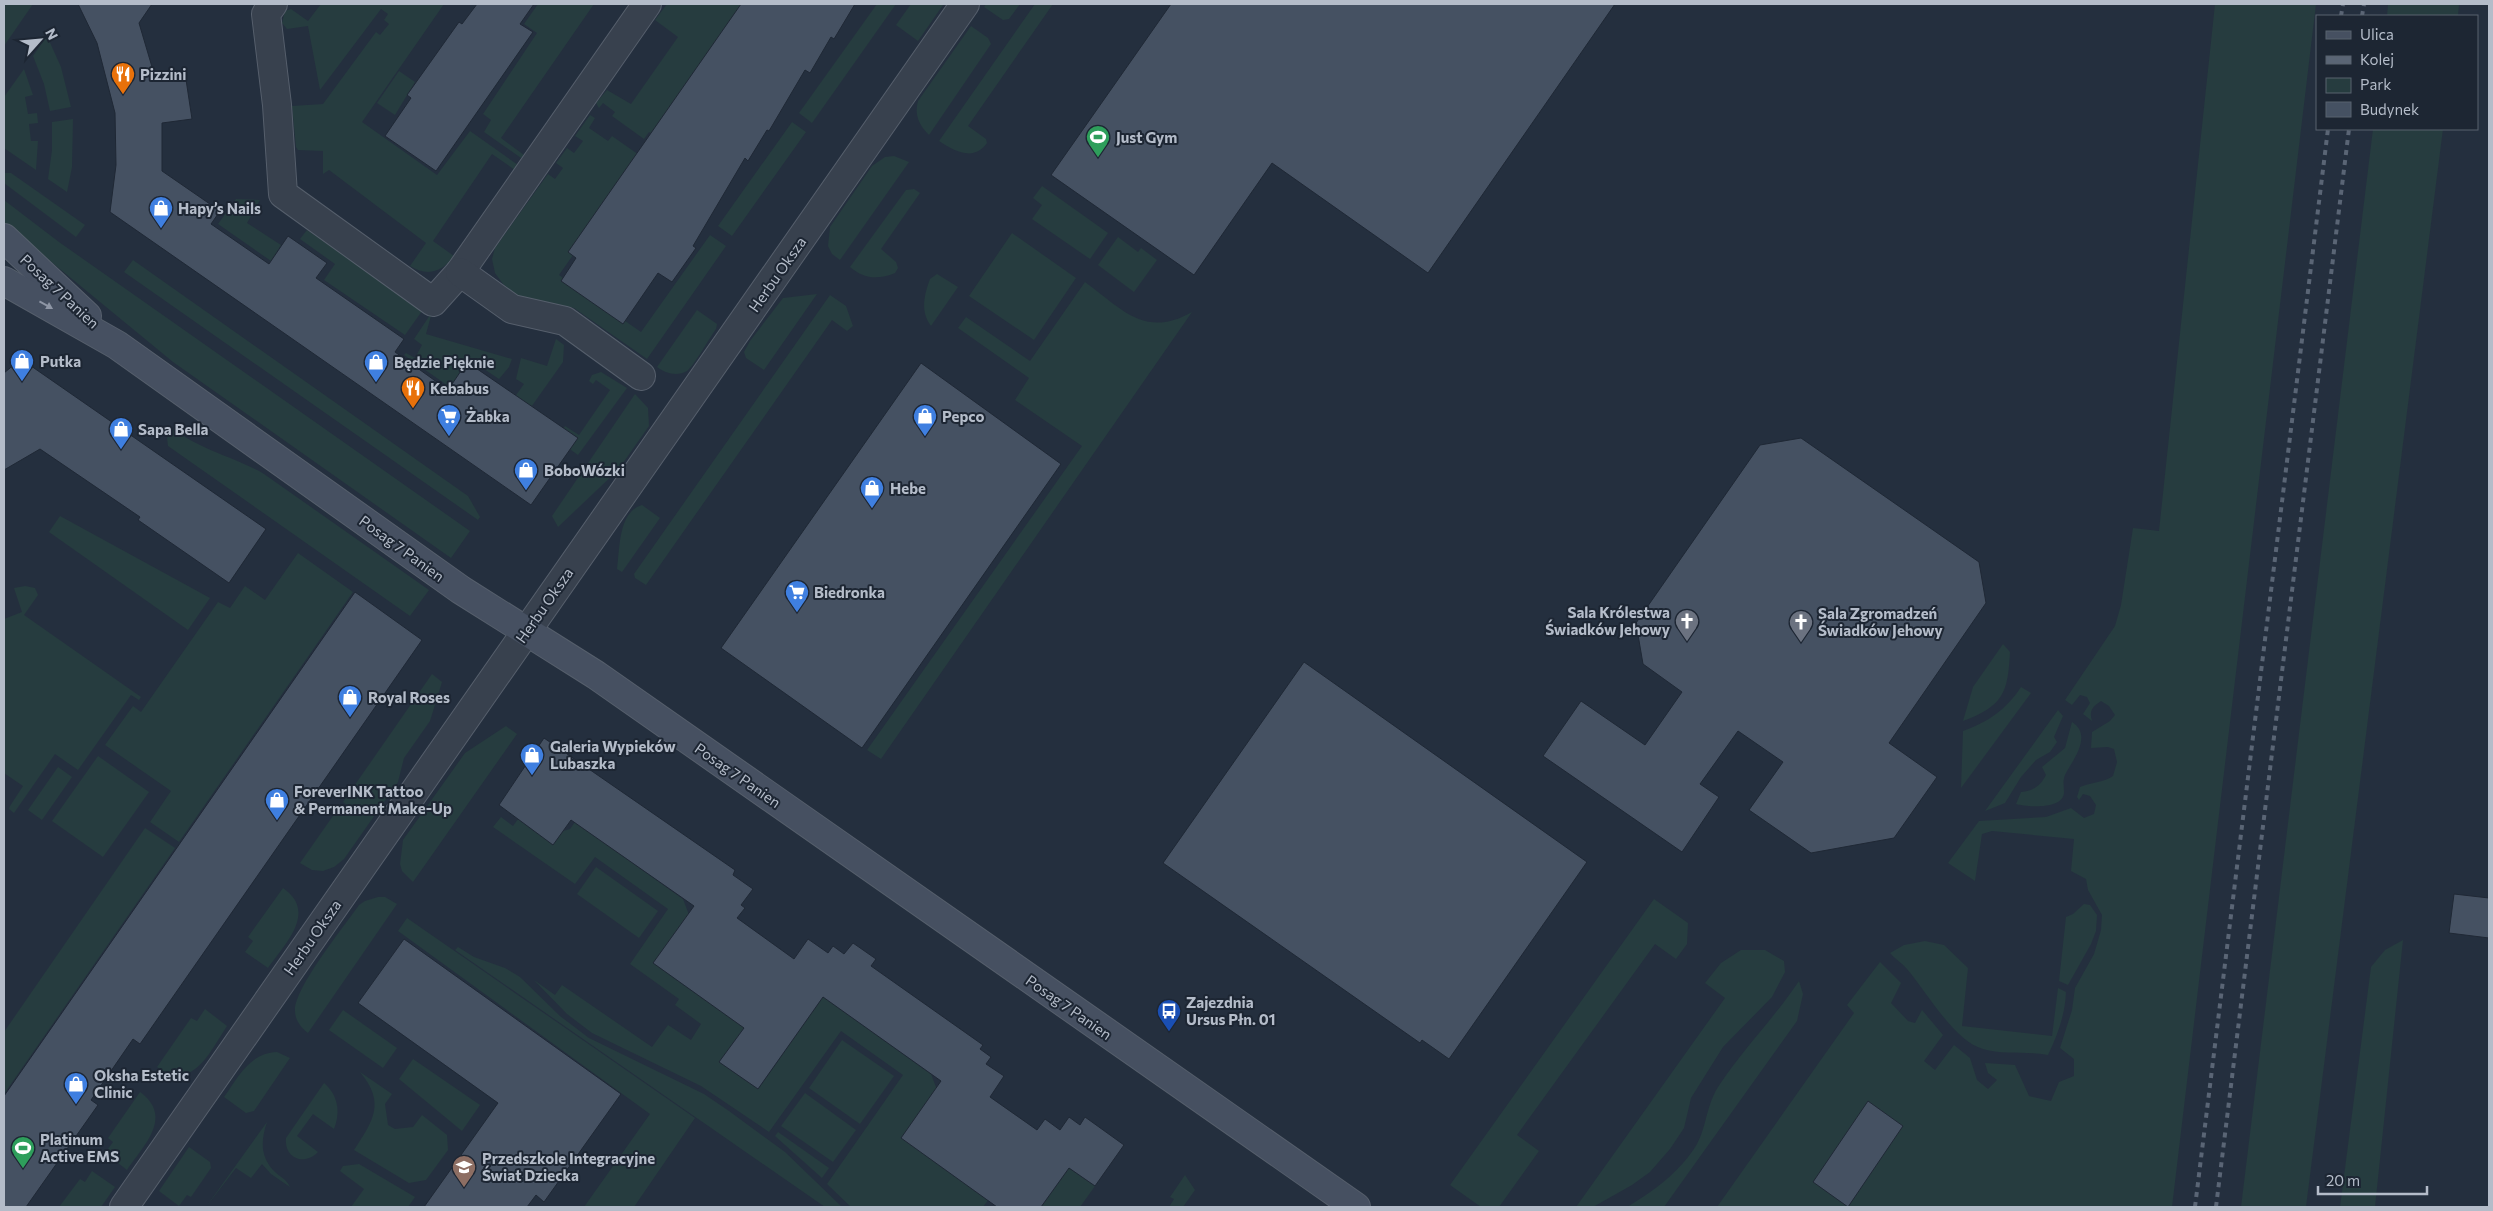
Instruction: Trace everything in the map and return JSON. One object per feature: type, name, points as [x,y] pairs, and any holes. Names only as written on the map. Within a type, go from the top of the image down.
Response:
[{"type":"street","points":[[273,4],[266,14],[278,105],[284,194],[433,302],[460,272],[647,4]]},
{"type":"street","name":"Herbu Oksza","points":[[124,1207],[965,4]]},
{"type":"street","name":"Posag 7 Panien","points":[[4,238],[117,345]]},
{"type":"street","points":[[460,272],[512,310],[565,321],[641,376]]},
{"type":"street","name":"Posag 7 Panien","points":[[4,281],[117,345],[455,586],[596,675],[1356,1207]]},
{"type":"green space","points":[[4,4],[33,4],[4,46]]},
{"type":"green space","points":[[321,4],[444,4],[362,122],[437,175],[470,131],[518,165],[515,170],[492,154],[433,241],[454,256],[440,269],[429,272],[410,266],[426,243],[329,170],[323,174],[323,151],[298,150],[296,147],[292,106],[323,104],[376,32],[380,35],[389,24],[384,20],[388,14],[381,9],[320,90],[308,26],[287,29],[282,23],[285,11],[291,9],[308,21]]},
{"type":"green space","points":[[538,4],[594,4],[501,138],[524,155],[521,158],[484,132],[491,120],[483,114],[537,33],[524,24]]},
{"type":"green space","points":[[667,4],[749,4],[655,136],[649,132],[644,139],[612,116],[615,112],[603,103],[599,108],[596,103],[607,90],[631,104],[678,37],[655,20]]},
{"type":"green space","points":[[877,4],[896,4],[812,123],[799,113]]},
{"type":"green space","points":[[911,4],[943,5],[918,41],[896,25]]},
{"type":"green space","points":[[986,4],[1020,4],[1009,19],[1003,20],[984,7]]},
{"type":"green space","points":[[1035,4],[1053,4],[968,126],[986,139],[987,143],[976,152],[964,153],[939,141]]},
{"type":"green space","points":[[2215,4],[2316,4],[2172,1207],[1717,1207],[1854,1013],[1847,1005],[1880,962],[1901,983],[1891,1003],[1908,1021],[1915,1023],[1922,1010],[1943,1035],[1924,1061],[1935,1070],[1954,1045],[1970,1058],[1977,1080],[1988,1089],[1997,1080],[1988,1073],[1985,1063],[2015,1065],[2029,1096],[2051,1101],[2059,1082],[2074,1076],[2074,1059],[2060,1048],[2072,1010],[2075,988],[2094,954],[2101,930],[2102,915],[2088,890],[2086,879],[2071,871],[2074,839],[1992,831],[1982,834],[1975,881],[1948,863],[1979,821],[2046,817],[2071,808],[2084,818],[2094,814],[2096,805],[2090,796],[2083,794],[2079,800],[2077,797],[2080,787],[2113,776],[2117,762],[2114,749],[2108,747],[2091,748],[2092,732],[2110,721],[2115,715],[2109,706],[2101,701],[2092,710],[2092,721],[2083,714],[2090,703],[2087,697],[2080,695],[2072,705],[2065,700],[2115,626],[2121,605],[2133,528],[2159,531]]},
{"type":"green space","points":[[2388,4],[2459,4],[2458,15],[2387,15]]},
{"type":"green space","points":[[971,26],[988,38],[991,44],[929,135],[918,120],[918,101]]},
{"type":"green space","points":[[47,36],[61,67],[71,107],[50,111],[44,84],[33,56]]},
{"type":"green space","points":[[24,69],[33,95],[25,97],[28,114],[37,113],[38,123],[29,124],[31,141],[38,141],[36,170],[4,148],[4,97]]},
{"type":"green space","points":[[399,71],[415,82],[395,115],[377,103]]},
{"type":"green space","points":[[590,115],[595,118],[589,128],[608,141],[612,136],[642,157],[559,275],[641,332],[710,235],[726,246],[647,359],[574,308],[516,295],[503,284],[495,273],[492,259],[495,248],[548,174],[555,179],[563,168],[556,163],[567,148],[574,153],[583,141],[575,136]]},
{"type":"green space","points":[[73,119],[72,167],[67,192],[48,179],[52,150],[52,122]]},
{"type":"green space","points":[[792,122],[806,132],[732,236],[718,226]]},
{"type":"green space","points":[[2373,130],[2443,130],[2306,1207],[2241,1207]]},
{"type":"green space","points":[[894,156],[909,162],[840,260],[832,254],[828,246],[830,227],[872,166],[885,157]]},
{"type":"green space","points":[[4,173],[11,173],[85,225],[76,237],[4,183]]},
{"type":"green space","points":[[1042,186],[1108,233],[1090,259],[1032,219],[1042,205],[1033,198]]},
{"type":"green space","points":[[914,189],[920,193],[881,249],[896,262],[898,268],[895,273],[883,277],[871,277],[855,271],[850,267],[906,190]]},
{"type":"green space","points":[[236,199],[260,200],[247,223],[281,245],[271,261],[218,224]]},
{"type":"green space","points":[[4,200],[59,242],[470,531],[451,558],[173,362],[4,223]]},
{"type":"green space","points":[[307,230],[403,296],[427,304],[405,335],[324,280],[335,264],[300,239]]},
{"type":"green space","points":[[1012,233],[1076,278],[1034,340],[969,296]]},
{"type":"green space","points":[[1118,237],[1138,252],[1141,248],[1157,260],[1134,292],[1098,265]]},
{"type":"green space","points":[[133,260],[468,496],[480,517],[478,520],[124,272]]},
{"type":"green space","points":[[937,274],[958,287],[931,326],[925,315],[924,303],[930,279]]},
{"type":"green space","points":[[1085,282],[1123,310],[1147,321],[1175,320],[1192,312],[881,759],[867,750],[1082,446],[1015,400],[1029,378],[958,328],[966,317],[1030,361]]},
{"type":"green space","points":[[817,294],[764,370],[746,358],[744,352],[750,341],[783,298]]},
{"type":"green space","points":[[830,295],[846,306],[853,326],[847,331],[832,320],[646,585],[635,578],[634,574]]},
{"type":"green space","points":[[697,310],[717,324],[716,329],[698,358],[683,373],[675,374],[660,369],[657,367]]},
{"type":"green space","points":[[432,312],[426,334],[512,359],[509,367],[499,379],[472,361],[451,388],[404,355],[406,353],[415,358],[422,345],[414,339]]},
{"type":"green space","points":[[556,339],[564,345],[563,362],[529,410],[514,398],[524,384],[516,379],[521,358],[547,366]]},
{"type":"green space","points":[[601,372],[627,388],[578,455],[556,439],[565,426],[579,435],[610,390],[596,380],[593,384],[589,381],[592,375]]},
{"type":"green space","points":[[635,394],[648,408],[649,426],[618,470],[558,527],[552,516]]},
{"type":"green space","points":[[174,429],[195,443],[264,474],[429,590],[410,616],[168,446],[167,438]]},
{"type":"green space","points":[[642,505],[660,518],[622,572],[617,569],[624,523],[634,509]]},
{"type":"green space","points":[[60,516],[210,598],[188,630],[49,532]]},
{"type":"green space","points":[[298,553],[353,592],[179,842],[150,822],[171,791],[105,745],[133,706],[141,712],[218,602],[230,608],[245,586],[265,600]]},
{"type":"green space","points":[[25,586],[35,588],[38,595],[24,615],[141,697],[139,700],[131,695],[78,770],[55,754],[14,813],[9,809],[10,806],[23,786],[4,773],[4,619],[22,612],[14,588]]},
{"type":"green space","points":[[2003,644],[2010,652],[2005,688],[2001,696],[1987,710],[1963,721],[1973,687]]},
{"type":"green space","points":[[432,674],[442,682],[430,721],[404,758],[398,782],[344,859],[334,867],[323,871],[312,870],[300,863],[335,813],[340,815],[347,805],[343,802]]},
{"type":"green space","points":[[2021,687],[2031,693],[1961,788],[1963,731],[1980,724],[2003,709]]},
{"type":"green space","points":[[2058,710],[2063,716],[2054,737],[2057,742],[2050,752],[2036,760],[2021,777],[2005,803],[1985,811]]},
{"type":"green space","points":[[2072,722],[2078,727],[2081,734],[2080,748],[2065,776],[2062,798],[2058,802],[2044,806],[2016,804],[2021,792],[2033,789],[2042,782],[2046,775],[2042,767],[2065,748]]},
{"type":"green space","points":[[506,726],[517,734],[413,882],[402,871],[400,864],[403,840],[465,753]]},
{"type":"green space","points":[[98,756],[149,792],[103,857],[52,821]]},
{"type":"green space","points":[[58,767],[72,777],[42,820],[28,810]]},
{"type":"green space","points":[[501,817],[513,826],[518,819],[553,844],[563,831],[570,829],[575,822],[683,899],[691,920],[750,1020],[720,1062],[758,1089],[824,995],[839,1008],[931,1074],[939,1095],[994,1192],[983,1207],[851,1207],[827,1184],[903,1075],[841,1031],[769,1132],[701,1086],[592,1033],[567,1014],[534,980],[555,995],[562,985],[652,1047],[668,1025],[691,1040],[701,1024],[675,1005],[679,999],[630,964],[668,909],[595,857],[575,884],[493,827]]},
{"type":"green space","points":[[145,828],[175,848],[4,1094],[4,1032]]},
{"type":"green space","points":[[596,867],[658,911],[639,938],[577,894]]},
{"type":"green space","points":[[283,888],[293,897],[298,907],[298,918],[289,938],[268,968],[245,952],[253,941],[248,937]]},
{"type":"green space","points":[[378,897],[385,897],[397,904],[308,1033],[299,1024],[295,1014],[302,988],[359,905]]},
{"type":"green space","points":[[1654,899],[1688,923],[1687,944],[1676,959],[1655,944],[1517,1135],[1539,1151],[1499,1207],[1481,1207],[1450,1185]]},
{"type":"green space","points":[[2084,904],[2090,905],[2097,915],[2096,931],[2091,944],[2068,985],[2059,981],[2066,917],[2073,914]]},
{"type":"green space","points":[[407,918],[695,1118],[634,1207],[584,1207],[650,1114],[398,931]]},
{"type":"green space","points":[[2403,940],[2375,1207],[2340,1207],[2371,967],[2385,950]]},
{"type":"green space","points":[[1925,941],[1944,945],[1968,968],[1962,1026],[2052,1036],[2058,988],[2066,992],[2060,1024],[2048,1055],[1983,1049],[1972,1044],[1951,1026],[1907,969],[1890,953],[1904,945]]},
{"type":"green space","points":[[458,947],[474,957],[505,968],[520,977],[560,1016],[589,1038],[704,1094],[785,1152],[842,1207],[825,1207],[455,950]]},
{"type":"green space","points":[[1741,950],[1765,950],[1784,961],[1785,972],[1772,997],[1723,1047],[1691,1098],[1684,1128],[1670,1149],[1650,1172],[1632,1185],[1593,1207],[1576,1207],[1725,998],[1705,983],[1721,963]]},
{"type":"green space","points":[[1799,981],[1803,994],[1797,1021],[1664,1207],[1627,1207],[1666,1180],[1691,1154],[1700,1137],[1715,1092]]},
{"type":"green space","points":[[205,1009],[227,1026],[207,1057],[190,1072],[180,1075],[169,1074],[157,1067],[191,1018],[197,1021]]},
{"type":"green space","points":[[343,1010],[397,1048],[383,1068],[329,1030]]},
{"type":"green space","points":[[842,1040],[894,1076],[860,1124],[809,1088]]},
{"type":"green space","points":[[277,1052],[290,1058],[254,1111],[246,1113],[224,1097],[245,1068],[252,1062],[267,1053]]},
{"type":"green space","points":[[413,1059],[480,1105],[462,1131],[399,1079]]},
{"type":"green space","points":[[360,1072],[392,1094],[385,1104],[388,1125],[395,1129],[413,1127],[422,1115],[447,1135],[448,1150],[426,1180],[409,1183],[354,1150],[367,1130],[374,1112],[375,1103],[373,1093]]},
{"type":"green space","points":[[324,1083],[329,1088],[337,1104],[338,1110],[334,1129],[313,1114],[297,1136],[318,1152],[307,1159],[296,1158],[288,1151],[286,1138]]},
{"type":"green space","points":[[140,1092],[150,1102],[155,1111],[155,1121],[148,1141],[127,1170],[105,1153],[113,1142],[108,1138]]},
{"type":"green space","points":[[805,1093],[856,1130],[833,1162],[781,1126]]},
{"type":"green space","points":[[267,1122],[263,1141],[266,1159],[273,1170],[290,1187],[271,1174],[262,1164],[251,1178],[236,1168],[206,1207]]},
{"type":"green space","points":[[778,1132],[829,1168],[822,1178],[775,1136]]},
{"type":"green space","points":[[189,1147],[210,1162],[211,1168],[191,1197],[187,1195],[179,1206],[159,1191]]},
{"type":"green space","points":[[359,1164],[415,1197],[408,1207],[351,1207],[364,1189],[340,1171],[343,1166]]},
{"type":"green space","points":[[1069,1168],[1095,1186],[1080,1207],[1041,1207]]},
{"type":"green space","points":[[92,1171],[115,1187],[101,1207],[59,1207],[80,1179],[85,1182]]},
{"type":"green space","points":[[1185,1175],[1195,1190],[1183,1207],[1169,1207],[1174,1199],[1170,1197]]},
{"type":"building","points":[[78,4],[152,4],[139,23],[155,77],[185,73],[192,119],[162,123],[162,171],[220,211],[211,224],[269,264],[288,236],[327,263],[316,278],[404,339],[395,352],[448,390],[467,362],[578,438],[531,505],[110,212],[116,165],[115,113],[97,43]]},
{"type":"building","points":[[477,4],[534,4],[520,24],[533,32],[436,171],[385,136],[411,98],[407,95],[459,22],[462,24]]},
{"type":"building","points":[[741,4],[855,4],[834,39],[831,37],[810,73],[805,70],[769,131],[767,130],[748,161],[745,158],[693,246],[696,248],[672,282],[658,273],[623,324],[561,281],[576,258],[568,252]]},
{"type":"building","points":[[1171,4],[1615,4],[1428,273],[1272,163],[1194,275],[1051,175]]},
{"type":"building","points":[[21,359],[266,529],[229,583],[138,520],[140,517],[40,449],[4,470],[4,373]]},
{"type":"building","points":[[921,363],[1061,464],[862,748],[721,648]]},
{"type":"building","name":"Sala Zgromadzeń Świadków Jehowy","points":[[1801,438],[1979,562],[1986,603],[1889,743],[1937,777],[1894,838],[1811,853],[1749,810],[1783,762],[1738,731],[1700,784],[1719,797],[1682,852],[1543,756],[1581,701],[1645,745],[1682,692],[1643,664],[1636,623],[1760,445]]},
{"type":"building","points":[[355,592],[422,640],[140,1044],[133,1039],[91,1100],[98,1105],[26,1207],[4,1207],[4,1096]]},
{"type":"building","points":[[1304,662],[1587,862],[1449,1059],[1422,1040],[1420,1043],[1163,863]]},
{"type":"building","points":[[544,738],[735,870],[733,875],[753,889],[741,905],[745,908],[737,918],[794,959],[808,939],[828,953],[833,946],[844,954],[853,943],[876,959],[871,966],[983,1045],[980,1049],[991,1057],[986,1064],[1004,1076],[990,1097],[1037,1130],[1045,1119],[1060,1130],[1069,1117],[1080,1125],[1085,1117],[1124,1145],[1095,1186],[1069,1168],[1041,1207],[997,1207],[901,1138],[941,1081],[823,997],[758,1089],[719,1062],[744,1028],[653,963],[694,906],[571,820],[553,845],[499,805]]},
{"type":"building","points":[[2454,894],[2489,898],[2489,938],[2449,933]]},
{"type":"building","points":[[404,939],[621,1094],[544,1202],[536,1195],[527,1207],[424,1207],[498,1103],[358,1003]]},
{"type":"building","points":[[1868,1101],[1903,1126],[1848,1207],[1813,1182]]},
{"type":"railway","points":[[2341,15],[2343,4]]},
{"type":"railway","points":[[2362,15],[2364,4]]},
{"type":"railway","points":[[2195,1207],[2328,130]]},
{"type":"railway","points":[[2216,1207],[2349,130]]},
{"type":"place","name":"Pizzini","points":[[123,95]]},
{"type":"place","name":"Just Gym","points":[[1098,158]]},
{"type":"place","name":"Hapy’s Nails","points":[[161,229]]},
{"type":"place","name":"Putka","points":[[22,382]]},
{"type":"place","name":"Będzie Pięknie","points":[[376,383]]},
{"type":"place","name":"Kebabus","points":[[413,409]]},
{"type":"place","name":"Żabka","points":[[449,437]]},
{"type":"place","name":"Pepco","points":[[925,437]]},
{"type":"place","name":"Sapa Bella","points":[[121,450]]},
{"type":"place","name":"BoboWózki","points":[[526,491]]},
{"type":"place","name":"Hebe","points":[[872,509]]},
{"type":"place","name":"Biedronka","points":[[797,613]]},
{"type":"place","name":"Sala Królestwa Świadków Jehowy","points":[[1687,642]]},
{"type":"place","name":"Sala Zgromadzeń Świadków Jehowy","points":[[1801,643]]},
{"type":"place","name":"Royal Roses","points":[[350,718]]},
{"type":"place","name":"Galeria Wypieków Lubaszka","points":[[532,776]]},
{"type":"place","name":"ForeverINK Tattoo & Permanent Make-Up","points":[[277,821]]},
{"type":"place","name":"Zajezdnia Ursus Płn. 01","points":[[1169,1032]]},
{"type":"place","name":"Oksha Estetic Clinic","points":[[76,1105]]},
{"type":"place","name":"Platinum Active EMS","points":[[23,1169]]},
{"type":"place","name":"Przedszkole Integracyjne Świat Dziecka","points":[[464,1188]]}]
